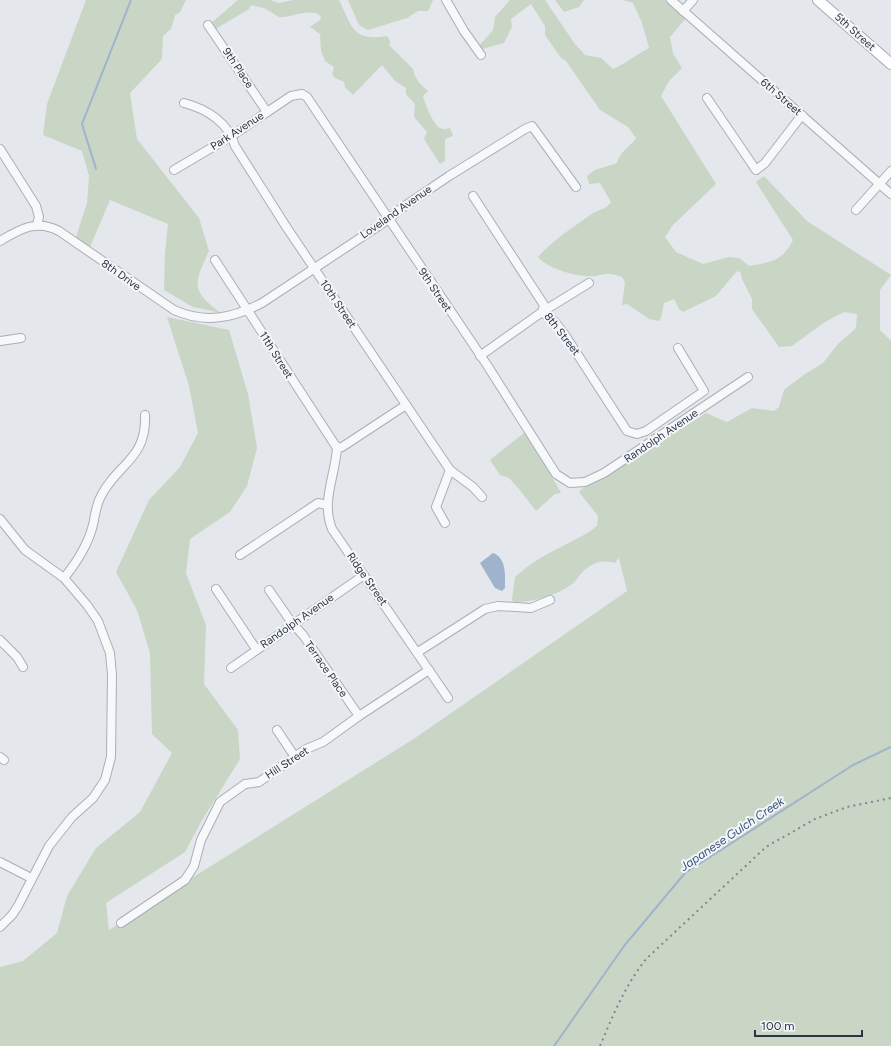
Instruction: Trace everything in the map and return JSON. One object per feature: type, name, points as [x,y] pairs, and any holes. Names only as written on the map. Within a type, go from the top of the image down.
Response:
[{"type":"main road","name":"5th Street","points":[[818,0],[891,64]]},
{"type":"street","points":[[446,0],[464,31],[481,55]]},
{"type":"street","name":"6th Street","points":[[671,0],[891,194]]},
{"type":"street","points":[[683,11],[693,0]]},
{"type":"street","name":"9th Place","points":[[208,25],[267,112]]},
{"type":"street","name":"Park Avenue","points":[[174,170],[232,135],[291,96],[302,94]]},
{"type":"street","name":"9th Street","points":[[302,94],[312,102],[556,474],[570,483]]},
{"type":"street","points":[[707,98],[756,170],[765,163],[802,116]]},
{"type":"street","points":[[184,103],[206,110],[232,135]]},
{"type":"street","name":"Loveland Avenue","points":[[248,310],[389,219],[399,210],[449,176],[532,126],[576,187]]},
{"type":"street","name":"10th Street","points":[[232,135],[236,146],[281,220],[450,470],[473,487],[482,497]]},
{"type":"street","points":[[0,149],[36,206],[39,217],[37,225]]},
{"type":"street","points":[[856,210],[891,171]]},
{"type":"street","name":"8th Street","points":[[474,196],[544,305],[542,312],[554,322],[565,335],[627,431]]},
{"type":"street","name":"8th Drive","points":[[0,241],[24,227],[37,225],[48,226],[59,231],[154,297],[184,314],[199,318],[216,319],[248,310]]},
{"type":"street","name":"11th Street","points":[[215,260],[248,310],[279,362],[337,448]]},
{"type":"street","points":[[480,356],[542,312],[589,284]]},
{"type":"street","points":[[0,341],[21,338]]},
{"type":"street","name":"Randolph Avenue","points":[[627,431],[636,434],[646,431],[704,391],[678,348]]},
{"type":"street","name":"Randolph Avenue","points":[[570,483],[585,482],[604,474],[748,377]]},
{"type":"street","points":[[337,448],[342,447],[406,405]]},
{"type":"street","points":[[64,578],[82,553],[87,543],[98,502],[102,494],[138,450],[145,434],[144,415]]},
{"type":"street","name":"Ridge Street","points":[[337,448],[327,505],[328,519],[332,529],[418,652],[448,698]]},
{"type":"street","points":[[445,523],[436,507],[450,470]]},
{"type":"street","points":[[240,555],[318,503],[327,505]]},
{"type":"street","points":[[0,519],[25,550],[64,578],[94,614],[110,653],[113,687],[111,757],[105,780],[93,798],[72,817],[54,839],[31,878],[15,911],[0,927]]},
{"type":"street","name":"Randolph Avenue","points":[[231,668],[292,623],[364,575]]},
{"type":"street","points":[[216,589],[256,649]]},
{"type":"street","name":"Terrace Place","points":[[269,590],[359,716]]},
{"type":"street","points":[[418,652],[485,609],[498,606],[530,608],[550,600]]},
{"type":"street","points":[[0,640],[17,657],[23,667]]},
{"type":"street","name":"Hill Street","points":[[122,923],[186,880],[194,866],[201,840],[220,802],[245,784],[259,782],[306,749],[323,742],[359,716],[429,670]]},
{"type":"street","points":[[277,730],[295,757]]},
{"type":"street","points":[[0,862],[31,878]]},
{"type":"green space","points":[[86,0],[186,0],[180,12],[175,15],[171,29],[163,36],[162,59],[130,93],[137,139],[199,218],[209,251],[200,271],[198,286],[204,298],[221,313],[193,307],[164,290],[165,253],[168,224],[110,200],[90,247],[76,237],[87,203],[89,176],[82,151],[43,135],[47,104]]},
{"type":"green space","points":[[238,0],[270,0],[279,3],[293,0],[339,0],[351,24],[360,34],[367,37],[387,36],[390,41],[389,45],[413,69],[418,81],[428,91],[423,96],[427,109],[437,126],[441,129],[450,128],[453,136],[445,139],[445,161],[440,164],[424,139],[427,132],[414,117],[415,104],[406,94],[406,88],[395,81],[382,65],[353,95],[345,87],[344,82],[335,78],[332,74],[334,67],[325,61],[321,51],[320,34],[310,27],[320,20],[321,16],[311,12],[279,17],[264,8],[251,5],[249,9],[214,30],[210,24]]},
{"type":"green space","points":[[348,0],[433,0],[428,11],[418,11],[407,18],[368,30],[359,25]]},
{"type":"green space","points":[[510,0],[545,0],[575,44],[585,55],[601,58],[613,69],[649,48],[642,23],[633,3],[623,0],[665,0],[686,18],[670,37],[673,53],[682,68],[669,81],[661,96],[716,184],[673,225],[665,237],[676,252],[703,264],[729,257],[739,258],[749,266],[770,262],[785,252],[793,240],[756,182],[764,176],[807,221],[891,275],[880,290],[880,330],[891,341],[891,1046],[0,1046],[0,967],[23,961],[57,933],[67,896],[96,848],[140,812],[172,753],[152,734],[150,653],[137,610],[116,572],[149,500],[180,467],[198,433],[189,386],[167,317],[229,330],[248,394],[257,448],[247,486],[230,512],[190,539],[186,573],[206,625],[204,684],[238,730],[240,759],[201,822],[185,852],[106,903],[109,930],[415,738],[627,591],[619,558],[615,563],[600,562],[592,565],[572,584],[552,595],[529,601],[514,602],[512,600],[515,577],[542,557],[597,526],[598,516],[579,492],[585,486],[594,483],[706,413],[727,422],[752,408],[774,411],[779,407],[784,390],[805,374],[823,363],[838,344],[856,328],[857,314],[844,312],[825,322],[792,346],[779,347],[752,309],[752,299],[742,279],[741,273],[737,271],[716,296],[683,312],[679,309],[674,299],[664,303],[661,318],[658,321],[649,319],[627,304],[622,305],[625,282],[622,277],[610,274],[581,276],[556,269],[542,261],[538,257],[551,244],[593,213],[609,205],[611,202],[600,183],[589,184],[587,176],[595,170],[617,163],[622,153],[636,138],[628,127],[600,110],[566,61],[561,58],[545,35],[545,26],[531,4],[511,19],[512,27],[504,43],[482,49],[479,46],[493,30],[495,17]]},
{"type":"green space","points":[[555,0],[584,0],[579,7],[564,12]]},
{"type":"green space","points":[[524,433],[528,434],[561,493],[555,494],[536,511],[509,478],[500,475],[490,460]]},
{"type":"water","points":[[493,553],[498,555],[503,563],[505,588],[502,591],[495,588],[480,563]]},
{"type":"waterway","points":[[96,169],[82,124],[131,0]]},
{"type":"waterway","name":"Japanese Gulch Creek","points":[[554,1046],[624,946],[685,873],[853,765],[891,747]]},
{"type":"railway","points":[[600,1046],[626,990],[646,959],[766,847],[815,819],[847,807],[891,798]]}]
